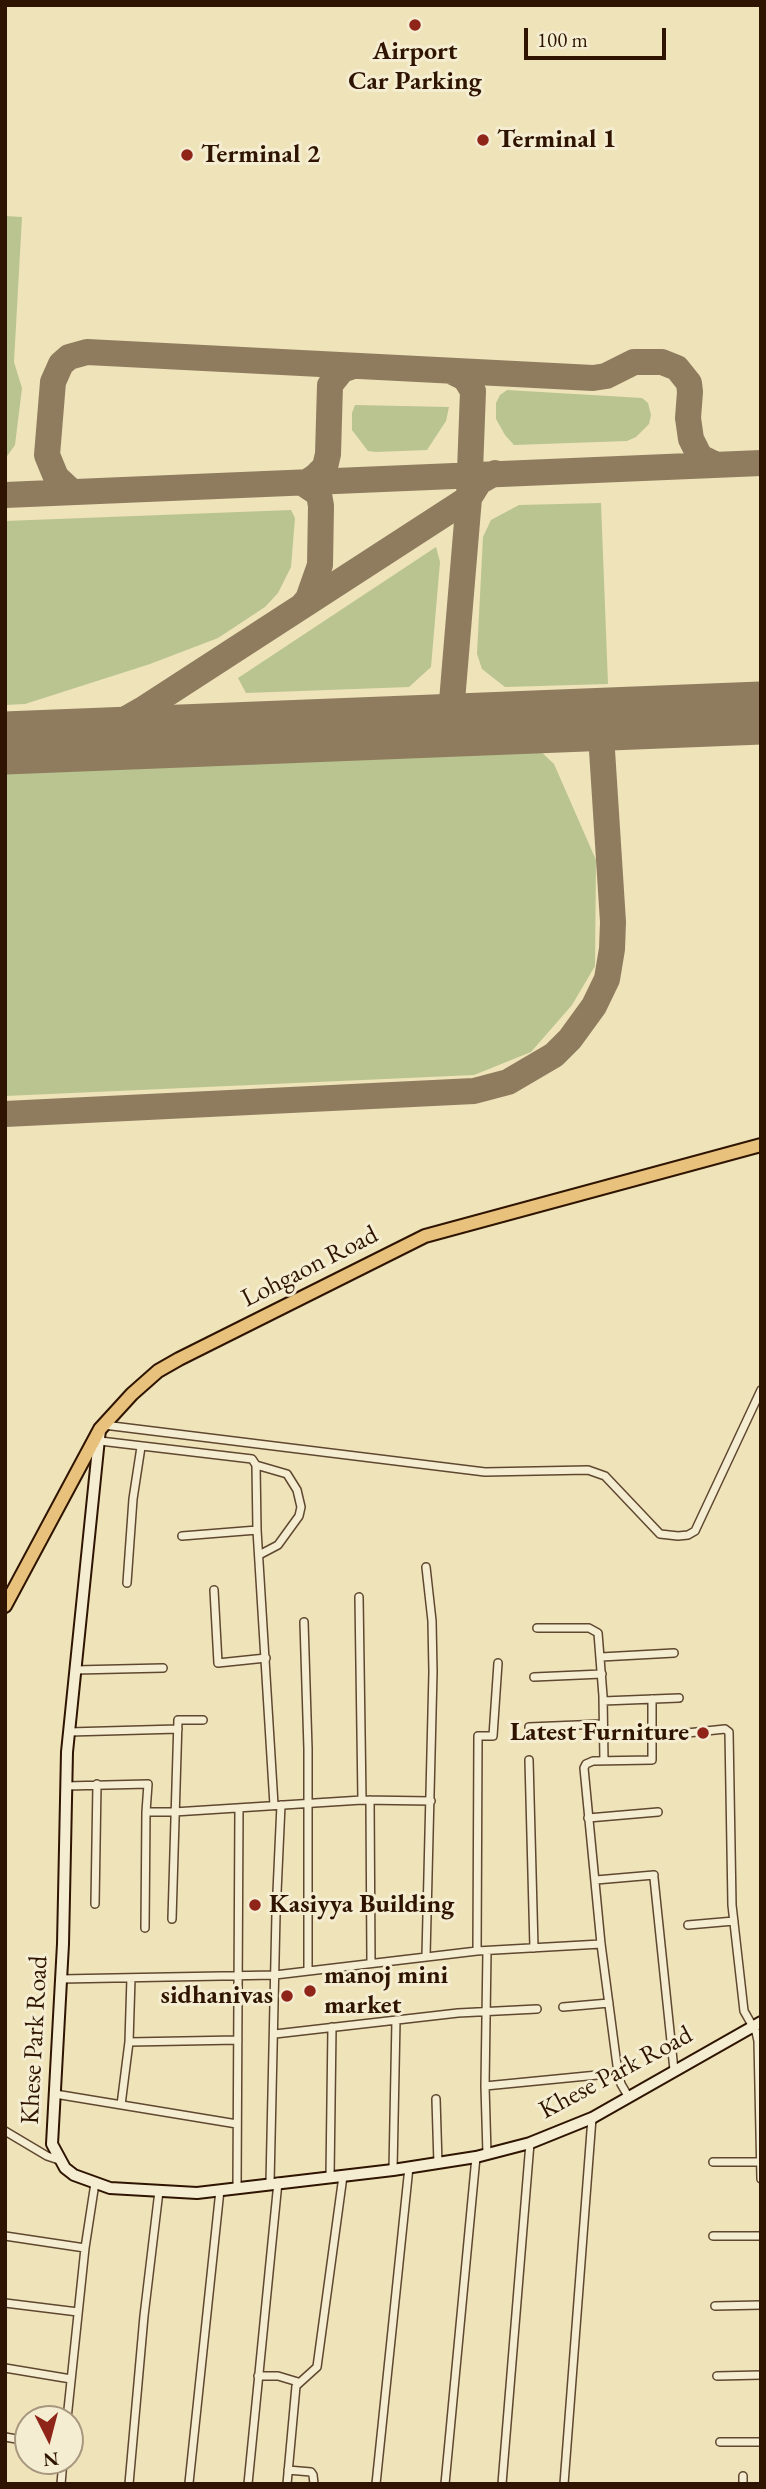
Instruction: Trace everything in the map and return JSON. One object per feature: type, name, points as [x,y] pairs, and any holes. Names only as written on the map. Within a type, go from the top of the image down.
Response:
[{"type":"main road","name":"Lohgaon Road","points":[[5,1606],[101,1432],[132,1394],[158,1371],[425,1236],[761,1145]]},
{"type":"street","points":[[101,1432],[485,1472],[588,1470],[605,1476],[660,1534],[678,1536],[695,1531],[761,1391]]},
{"type":"street","points":[[101,1432],[141,1447],[252,1459],[256,1465],[257,1530],[277,1805],[274,2183],[248,2484]]},
{"type":"street","name":"Khese Park Road","points":[[101,1432],[69,1732],[61,1979],[52,2144],[58,2160],[74,2175],[110,2188],[197,2193],[393,2170],[482,2156],[530,2143],[592,2118],[756,2024]]},
{"type":"street","points":[[127,1583],[133,1499],[141,1447]]},
{"type":"street","points":[[256,1465],[287,1474],[295,1484],[301,1507],[299,1516],[278,1545],[259,1555]]},
{"type":"street","points":[[182,1536],[257,1530]]},
{"type":"street","points":[[426,1567],[433,1634],[426,1956]]},
{"type":"street","points":[[214,1590],[218,1663],[266,1658]]},
{"type":"street","points":[[359,1597],[362,1800]]},
{"type":"street","points":[[304,1622],[308,1971]]},
{"type":"street","points":[[537,1628],[594,1629],[600,1640],[604,1761]]},
{"type":"street","points":[[600,1657],[674,1653]]},
{"type":"street","points":[[477,1951],[478,1736],[493,1736],[498,1663]]},
{"type":"street","points":[[75,1670],[163,1668]]},
{"type":"street","points":[[534,1677],[602,1674]]},
{"type":"street","points":[[603,1701],[679,1698]]},
{"type":"street","points":[[628,2096],[618,2073],[601,1944],[584,1768],[593,1761],[652,1760],[652,1699]]},
{"type":"street","points":[[172,1919],[178,1720],[203,1720]]},
{"type":"street","points":[[529,1727],[602,1724]]},
{"type":"street","points":[[69,1732],[178,1729]]},
{"type":"street","points":[[687,1733],[725,1729],[729,1732],[730,1860],[734,1922],[744,2011],[756,2024],[758,2041],[761,2179]]},
{"type":"street","points":[[529,1760],[534,1948]]},
{"type":"street","points":[[95,1904],[97,1784]]},
{"type":"street","points":[[66,1786],[148,1784],[145,1928]]},
{"type":"street","points":[[146,1812],[362,1800],[431,1801]]},
{"type":"street","points":[[370,1800],[371,1963]]},
{"type":"street","points":[[237,2188],[239,1808]]},
{"type":"street","points":[[588,1818],[658,1812]]},
{"type":"street","points":[[596,1880],[654,1876],[674,2070]]},
{"type":"street","points":[[688,1925],[734,1922]]},
{"type":"street","points":[[61,1979],[275,1975],[477,1951],[601,1944]]},
{"type":"street","points":[[445,2484],[482,2156],[487,1951]]},
{"type":"street","points":[[121,2105],[129,2042],[131,1978]]},
{"type":"street","points":[[563,2007],[609,2003]]},
{"type":"street","points":[[275,2034],[485,2011],[537,2009]]},
{"type":"street","points":[[393,2170],[396,2020]]},
{"type":"street","points":[[330,2177],[332,2027]]},
{"type":"street","points":[[129,2042],[238,2040]]},
{"type":"street","points":[[485,2086],[618,2073]]},
{"type":"street","points":[[55,2094],[237,2124]]},
{"type":"street","points":[[436,2099],[438,2164]]},
{"type":"street","points":[[564,2484],[592,2118]]},
{"type":"street","points":[[5,2131],[58,2160]]},
{"type":"street","points":[[502,2484],[530,2143]]},
{"type":"street","points":[[713,2162],[761,2162]]},
{"type":"street","points":[[376,2484],[409,2167]]},
{"type":"street","points":[[287,2484],[296,2386],[317,2367],[343,2176]]},
{"type":"street","points":[[68,2405],[85,2248],[95,2183]]},
{"type":"street","points":[[189,2483],[220,2190]]},
{"type":"street","points":[[129,2484],[144,2316],[159,2191]]},
{"type":"street","points":[[5,2236],[85,2248]]},
{"type":"street","points":[[713,2236],[761,2236]]},
{"type":"street","points":[[5,2303],[78,2312]]},
{"type":"street","points":[[715,2306],[761,2305]]},
{"type":"street","points":[[5,2368],[71,2379]]},
{"type":"street","points":[[717,2376],[761,2375]]},
{"type":"street","points":[[258,2376],[278,2376],[299,2382]]},
{"type":"street","points":[[720,2442],[761,2442]]},
{"type":"street","points":[[288,2470],[311,2472],[314,2484]]},
{"type":"green space","points":[[5,216],[22,217],[14,362],[22,388],[15,445],[5,459]]},
{"type":"green space","points":[[507,390],[642,398],[648,403],[651,415],[649,424],[636,437],[627,441],[514,445],[496,419],[496,403],[500,395]]},
{"type":"green space","points":[[355,405],[449,407],[446,421],[427,450],[376,452],[368,451],[352,430]]},
{"type":"green space","points":[[601,503],[608,684],[505,687],[482,669],[477,654],[483,537],[491,520],[519,505]]},
{"type":"green space","points":[[291,510],[295,518],[291,567],[278,593],[265,607],[218,638],[150,664],[25,704],[5,705],[5,521]]},
{"type":"green space","points":[[436,547],[440,562],[431,667],[409,687],[246,693],[238,678]]},
{"type":"green space","points":[[536,747],[554,764],[596,860],[595,966],[572,1005],[531,1052],[474,1075],[5,1096],[5,769]]},
{"type":"taxiway","points":[[72,492],[56,477],[47,455],[53,382],[61,364],[69,357],[87,352],[593,378],[606,376],[634,362],[662,362],[677,368],[689,383],[688,418],[691,439],[700,457],[716,465]]},
{"type":"taxiway","points":[[302,606],[308,599],[320,565],[321,506],[319,494],[304,484],[325,467],[328,454],[330,385],[342,370],[353,366]]},
{"type":"taxiway","points":[[450,725],[469,498],[473,391],[465,378],[451,371]]},
{"type":"taxiway","points":[[5,495],[761,463]]},
{"type":"taxiway","points":[[89,740],[145,708],[469,498],[479,482],[495,473]]},
{"type":"taxiway","points":[[145,708],[156,728],[171,736]]},
{"type":"taxiway","points":[[5,1114],[474,1091],[508,1082],[554,1055],[570,1039],[594,1006],[607,979],[612,949],[613,922],[600,719]]},
{"type":"runway","points":[[5,743],[761,713]]},
{"type":"place","name":"Airport Car Parking","points":[[415,25]]},
{"type":"place","name":"Terminal 1","points":[[483,140]]},
{"type":"place","name":"Terminal 2","points":[[187,155]]},
{"type":"place","name":"Latest Furniture","points":[[703,1733]]},
{"type":"place","name":"Kasiyya Building","points":[[255,1905]]},
{"type":"place","name":"manoj mini market","points":[[310,1991]]},
{"type":"place","name":"sidhanivas","points":[[287,1996]]}]
